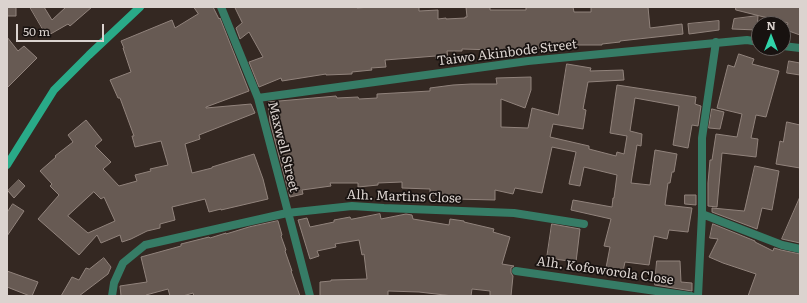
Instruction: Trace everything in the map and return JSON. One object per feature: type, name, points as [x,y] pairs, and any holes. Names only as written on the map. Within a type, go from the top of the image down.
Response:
[{"type":"main road","points":[[7,165],[54,90],[88,55],[140,7]]},
{"type":"street","name":"Maxwell Street","points":[[221,7],[258,98],[310,296]]},
{"type":"street","name":"Taiwo Akinbode Street","points":[[258,98],[528,61],[716,42],[751,41]]},
{"type":"street","points":[[698,296],[702,214],[702,138],[716,42]]},
{"type":"street","name":"Alh. Martins Close","points":[[112,296],[114,283],[123,263],[145,245],[287,213],[352,206],[514,213],[584,224]]},
{"type":"street","points":[[702,214],[782,245],[800,249]]},
{"type":"street","name":"Alh. Kofoworola Close","points":[[516,271],[691,296]]},
{"type":"building","points":[[7,7],[16,7],[16,16],[7,16]]},
{"type":"building","points":[[30,7],[44,7],[52,20],[66,7],[92,7],[70,26],[68,24],[47,36]]},
{"type":"building","points":[[194,7],[213,7],[219,19],[220,18],[249,91],[206,108],[251,104],[255,113],[199,135],[200,139],[185,144],[192,173],[254,154],[268,199],[209,212],[205,199],[172,207],[175,220],[160,224],[160,228],[147,231],[122,242],[120,235],[101,243],[97,235],[79,255],[38,219],[59,195],[50,186],[52,184],[40,171],[56,157],[55,156],[73,142],[68,135],[86,120],[102,140],[95,146],[111,162],[103,169],[119,186],[137,181],[135,175],[151,171],[150,169],[168,165],[161,141],[135,147],[132,136],[134,136],[120,98],[118,98],[110,80],[131,72],[121,41],[172,20],[175,28],[198,14]],"holes":[[[94,192],[101,199],[104,197],[115,221],[88,233],[68,216]]]},
{"type":"building","points":[[235,7],[419,7],[419,11],[438,10],[438,19],[446,19],[467,17],[466,7],[490,7],[490,10],[526,10],[526,7],[573,7],[574,12],[591,12],[591,7],[648,7],[650,28],[682,24],[683,34],[620,41],[602,45],[510,49],[510,55],[496,55],[496,50],[462,49],[462,51],[447,51],[448,59],[436,59],[436,56],[385,60],[386,67],[371,68],[372,70],[352,72],[352,74],[326,74],[282,81],[281,78],[259,87],[249,62],[263,57],[249,32],[240,39],[236,28],[242,23]]},
{"type":"building","points":[[736,7],[800,7],[800,35],[791,32],[791,16],[760,16],[736,10]]},
{"type":"building","points":[[751,17],[751,30],[732,29],[734,19]]},
{"type":"building","points":[[719,21],[719,30],[689,34],[688,24]]},
{"type":"building","points":[[7,37],[18,51],[24,46],[37,58],[7,88]]},
{"type":"building","points":[[739,54],[754,59],[752,64],[779,71],[766,117],[756,115],[751,138],[758,139],[756,157],[722,153],[717,207],[708,206],[710,160],[712,160],[716,134],[737,137],[742,114],[717,108],[728,65],[734,67]]},
{"type":"building","points":[[789,61],[800,63],[800,75],[787,73]]},
{"type":"building","points":[[567,64],[591,68],[590,71],[623,70],[624,80],[588,82],[583,109],[586,110],[583,129],[553,124],[550,137],[589,146],[589,149],[616,156],[617,152],[624,154],[627,136],[610,133],[617,85],[696,97],[695,104],[701,106],[698,126],[692,125],[688,148],[673,145],[679,106],[635,98],[630,131],[642,134],[641,146],[637,145],[631,183],[650,185],[655,150],[677,154],[674,172],[672,172],[670,183],[668,183],[665,205],[692,208],[688,232],[669,230],[667,239],[654,236],[649,265],[625,262],[622,276],[605,273],[610,247],[604,246],[611,219],[571,210],[573,200],[612,207],[617,175],[584,167],[580,186],[569,184],[576,152],[552,147],[542,193],[515,188],[513,194],[495,190],[495,200],[446,199],[446,195],[430,195],[430,189],[402,188],[402,182],[378,183],[378,185],[358,187],[358,183],[330,183],[331,186],[302,190],[303,194],[290,197],[270,122],[268,102],[336,96],[337,98],[377,98],[377,94],[430,91],[430,88],[453,85],[497,84],[496,78],[531,77],[531,90],[525,108],[501,99],[501,127],[528,128],[532,108],[558,115]]},
{"type":"building","points":[[712,109],[724,112],[720,129],[709,128]]},
{"type":"building","points":[[787,122],[800,125],[800,168],[776,164],[780,141],[783,142]]},
{"type":"building","points":[[755,166],[779,171],[772,210],[762,208],[757,229],[712,212],[712,208],[744,211]]},
{"type":"building","points":[[19,180],[25,186],[14,198],[8,191]]},
{"type":"building","points":[[685,195],[696,195],[696,205],[685,204]]},
{"type":"building","points":[[800,197],[800,243],[782,239]]},
{"type":"building","points":[[13,204],[24,211],[7,236],[7,213]]},
{"type":"building","points":[[380,214],[381,219],[406,214],[412,215],[413,219],[449,225],[450,219],[464,221],[494,229],[493,232],[510,237],[502,264],[514,266],[511,268],[511,273],[513,276],[511,296],[490,296],[490,291],[472,289],[471,296],[388,291],[388,296],[320,296],[320,282],[331,280],[367,279],[364,254],[362,255],[359,240],[335,244],[336,247],[317,251],[319,256],[310,259],[298,220],[307,218],[310,227],[350,217],[351,219]]},
{"type":"building","points":[[278,221],[286,250],[285,251],[300,296],[194,296],[193,293],[183,296],[170,296],[168,289],[146,295],[147,296],[121,296],[120,286],[147,282],[141,257],[181,246],[181,244]]},
{"type":"building","points":[[552,224],[580,229],[576,262],[547,258]]},
{"type":"building","points":[[713,224],[755,241],[773,251],[774,248],[800,254],[800,296],[748,296],[756,274],[709,257],[718,239],[710,238]]},
{"type":"building","points":[[104,258],[111,267],[108,274],[79,296],[61,296],[72,277],[79,280],[86,268],[89,269]]},
{"type":"building","points":[[657,261],[680,261],[681,282],[692,283],[692,291],[655,285]]},
{"type":"building","points":[[7,271],[38,282],[32,296],[7,287]]}]
